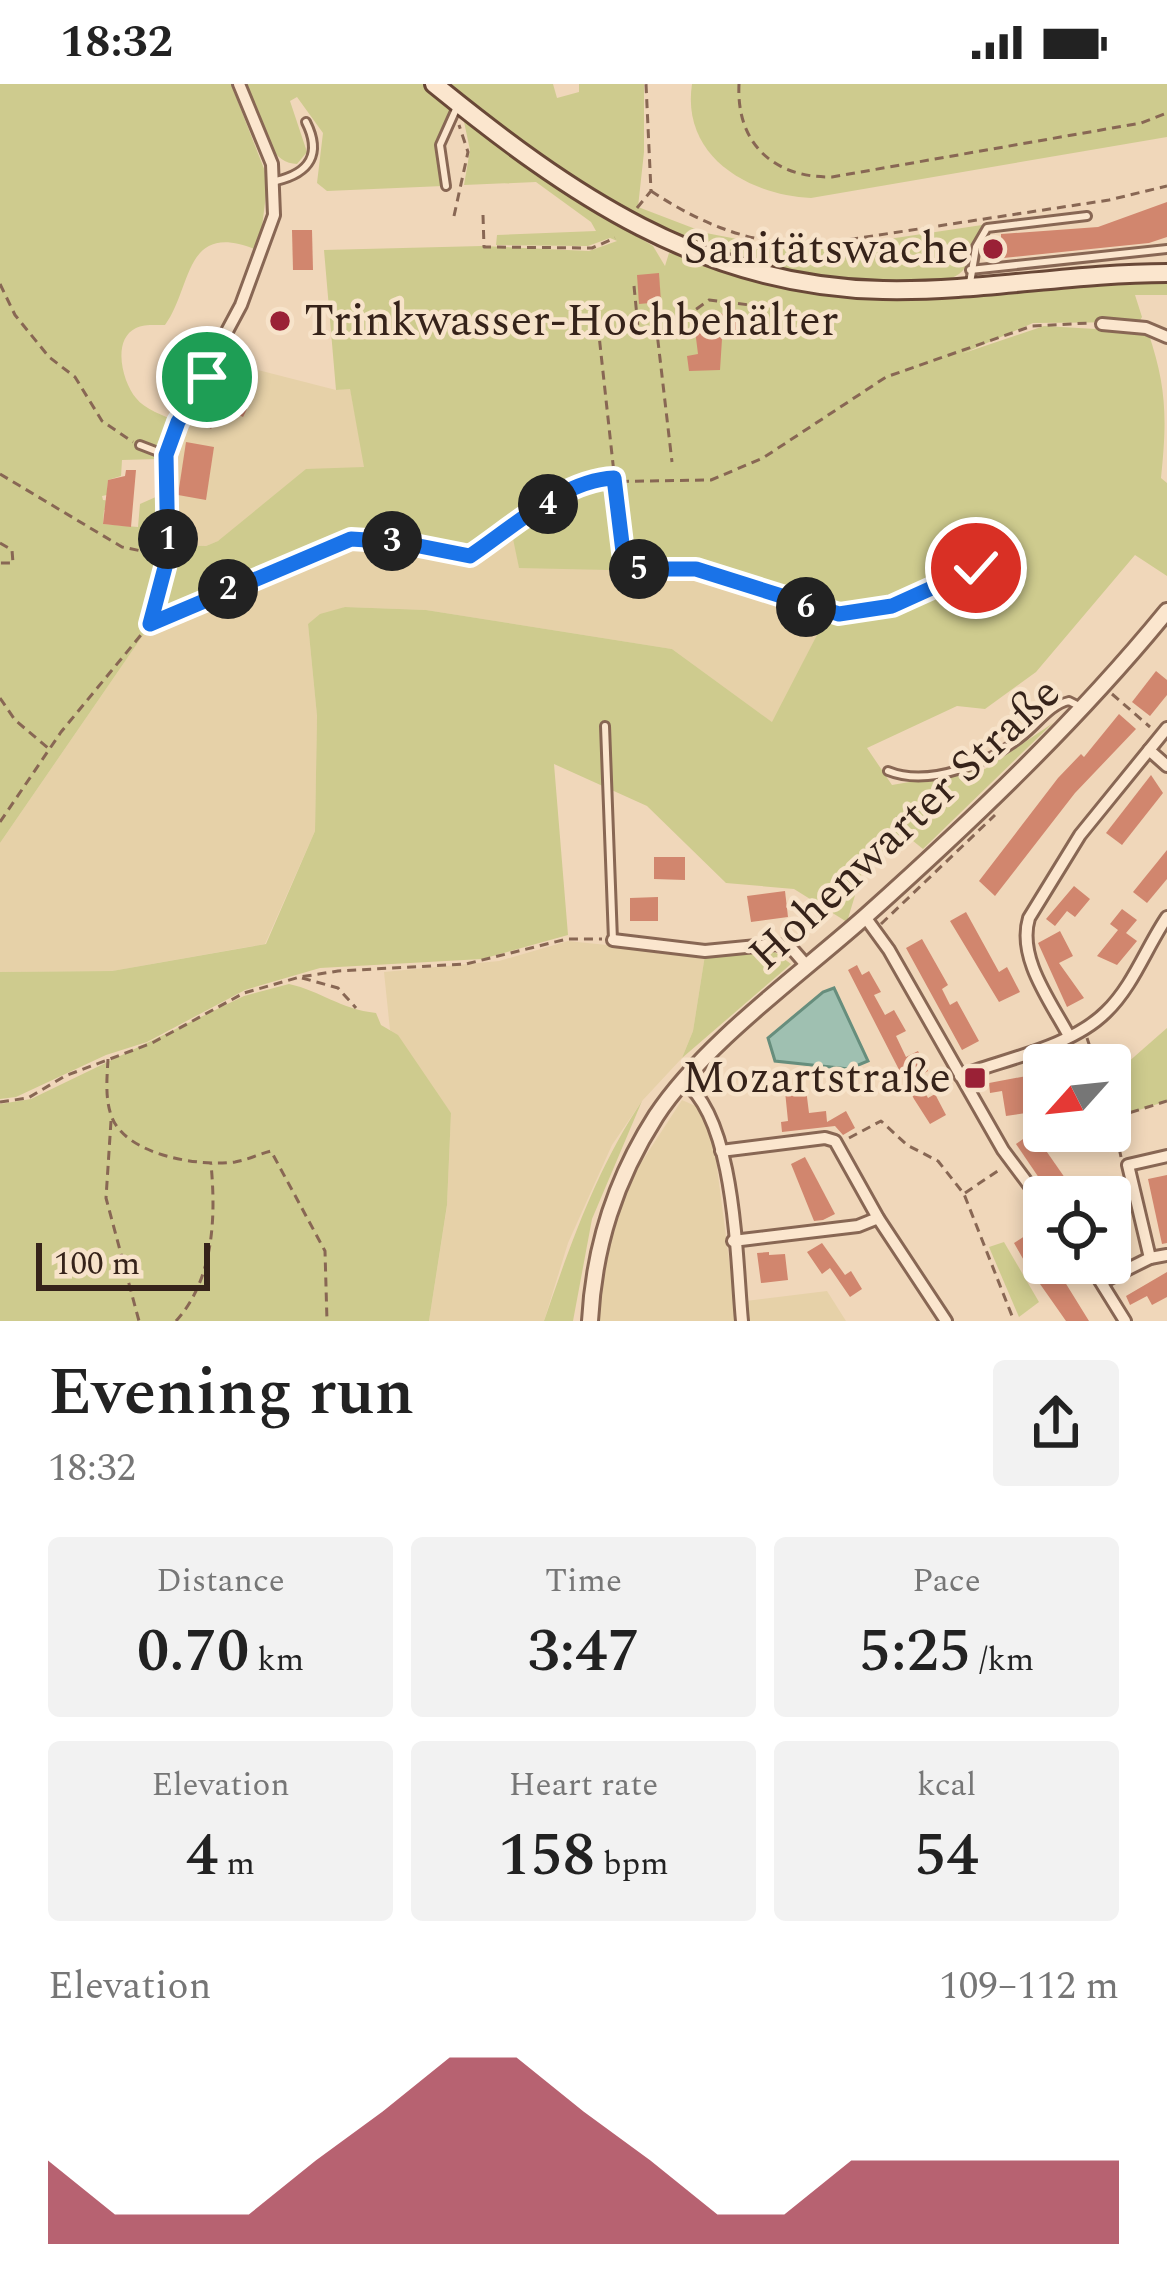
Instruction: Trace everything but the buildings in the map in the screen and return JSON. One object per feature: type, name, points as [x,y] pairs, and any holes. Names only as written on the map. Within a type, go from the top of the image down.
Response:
[{"type":"main road","points":[[434,84],[456,110],[607,211],[705,257],[779,277],[862,289],[970,278],[1167,274]]},
{"type":"street","points":[[164,497],[166,455],[178,422],[207,377],[274,215],[276,181],[267,147],[238,84]]},
{"type":"street","points":[[1102,324],[1146,328],[1167,337]]},
{"type":"street","name":"Hohenwarter Straße","points":[[590,1321],[598,1243],[613,1198],[644,1136],[683,1081],[865,917],[1082,708],[1167,611]]},
{"type":"street","points":[[1069,1036],[1036,973],[1025,932],[1034,907],[1079,835],[1164,732]]},
{"type":"street","points":[[1149,750],[1167,766]]},
{"type":"street","points":[[865,917],[1023,1177]]},
{"type":"street","points":[[960,1076],[1069,1036],[1105,1013],[1123,992],[1167,917]]},
{"type":"street","points":[[613,940],[705,951],[776,944],[793,950],[807,966]]},
{"type":"street","points":[[683,1081],[705,1106],[721,1151],[742,1321]]},
{"type":"street","points":[[721,1151],[825,1138],[838,1144],[878,1218],[946,1321]]},
{"type":"street","points":[[1150,1258],[1128,1165],[1167,1156]]},
{"type":"street","points":[[733,1241],[858,1226],[878,1218]]},
{"type":"street","points":[[1131,1268],[1167,1256]]},
{"type":"street","points":[[1103,1284],[1125,1321]]},
{"type":"lane","points":[[446,186],[440,145],[456,110]]},
{"type":"lane","points":[[276,181],[303,172],[311,164],[314,143],[306,122]]},
{"type":"lane","points":[[1088,216],[992,225],[981,235],[970,278],[1167,249]]},
{"type":"lane","points":[[140,445],[166,455]]},
{"type":"lane","points":[[887,771],[922,775],[971,765],[1012,745],[1058,704],[1070,701],[1082,708]]},
{"type":"lane","points":[[605,726],[613,940]]},
{"type":"path","points":[[637,208],[651,190],[646,84]]},
{"type":"path","points":[[739,84],[744,130],[758,152],[780,169],[805,178],[1141,123],[1167,113]]},
{"type":"path","points":[[454,216],[468,152],[456,110]]},
{"type":"path","points":[[651,190],[718,230],[781,245],[813,245],[1167,187]]},
{"type":"path","points":[[483,214],[484,247],[592,248],[615,238]]},
{"type":"path","points":[[0,284],[15,315],[49,357],[75,377],[102,421],[140,445]]},
{"type":"path","points":[[634,286],[638,327]]},
{"type":"path","points":[[691,323],[695,310],[709,300],[750,305]]},
{"type":"path","points":[[656,324],[672,462]]},
{"type":"path","points":[[150,624],[351,539],[399,542],[470,556],[578,487],[614,478],[711,480],[763,458],[886,377],[1032,326],[1102,324]]},
{"type":"path","points":[[598,326],[624,560],[634,569],[696,569],[839,614],[892,606],[976,568]]},
{"type":"path","points":[[0,474],[122,547],[168,556]]},
{"type":"path","points":[[0,822],[49,749],[150,624],[168,556],[164,497]]},
{"type":"path","points":[[0,543],[12,550],[13,562],[0,563]]},
{"type":"path","points":[[1110,693],[1164,732]]},
{"type":"path","points":[[0,698],[15,720],[49,749]]},
{"type":"path","points":[[0,1102],[28,1098],[108,1057],[152,1043],[244,993],[301,977],[466,964],[586,936],[613,940]]},
{"type":"path","points":[[301,977],[338,988],[356,1008]]},
{"type":"path","points":[[1083,1028],[1089,1044]]},
{"type":"path","points":[[108,1057],[112,1119],[106,1198],[139,1321]]},
{"type":"path","points":[[1131,1113],[1167,1101]]},
{"type":"path","points":[[112,1119],[124,1136],[161,1154],[236,1162],[271,1151],[326,1251],[327,1321]]},
{"type":"path","points":[[838,1144],[881,1120],[907,1145],[938,1161],[964,1194],[1013,1320]]},
{"type":"path","points":[[1119,1152],[1120,1157]]},
{"type":"path","points":[[176,1321],[199,1280],[212,1237],[211,1162]]},
{"type":"path","points":[[964,1194],[1012,1162]]},
{"type":"shaded area","points":[[0,84],[231,84],[268,179],[259,251],[234,243],[216,243],[203,250],[165,325],[139,327],[124,342],[122,362],[131,391],[144,406],[177,422],[159,459],[122,460],[121,476],[108,480],[107,495],[102,496],[111,501],[111,510],[104,510],[103,524],[138,527],[140,504],[158,496],[163,555],[150,625],[0,843]]},
{"type":"shaded area","points":[[244,84],[424,84],[452,110],[437,147],[443,186],[327,191],[317,183],[323,133],[297,97],[290,101],[307,152],[297,164],[286,162],[269,145]]},
{"type":"shaded area","points":[[447,84],[553,84],[557,98],[579,92],[579,84],[644,84],[638,207],[706,233],[783,248],[822,249],[982,225],[963,270],[943,280],[844,279],[739,260],[672,237],[614,208],[540,158]]},
{"type":"shaded area","points":[[692,84],[1167,84],[1167,137],[811,198],[765,189],[724,167],[697,132],[691,110]]},
{"type":"shaded area","points":[[463,117],[571,196],[653,246],[665,266],[669,253],[771,281],[1060,284],[1167,280],[1167,295],[1135,295],[1142,317],[1139,322],[1033,323],[964,353],[1044,326],[1148,332],[1164,404],[1161,478],[1167,483],[1167,576],[1135,555],[1036,672],[985,709],[957,706],[867,748],[892,785],[985,769],[1053,723],[923,849],[902,832],[862,872],[847,922],[794,889],[726,883],[647,806],[554,764],[568,935],[482,959],[320,968],[245,990],[147,1042],[106,1055],[16,1097],[0,1099],[0,972],[112,971],[266,944],[315,831],[317,716],[308,624],[320,614],[345,607],[426,610],[672,649],[772,722],[819,631],[806,613],[698,572],[519,568],[511,529],[470,556],[374,540],[373,534],[351,535],[161,610],[175,545],[206,546],[218,541],[306,469],[364,467],[350,389],[336,390],[324,250],[482,246],[589,251],[617,241],[610,238],[588,246],[496,245],[497,235],[596,231],[591,222],[536,182],[464,185],[470,150]]},
{"type":"shaded area","points":[[223,361],[336,390],[350,388],[365,467],[206,546],[175,545],[170,500],[176,436]]},
{"type":"shaded area","points":[[512,528],[519,567],[698,572],[806,613],[819,631],[773,723],[672,649],[426,610],[345,607],[308,624],[317,716],[315,831],[265,944],[112,971],[0,972],[0,843],[150,625],[351,539],[399,542]]},
{"type":"shaded area","points":[[568,941],[705,955],[693,1031],[682,1058],[642,1101],[612,1145],[568,1243],[544,1321],[429,1321],[447,1206],[451,1113],[390,1030],[384,972],[499,961]]},
{"type":"shaded area","points":[[772,950],[791,964],[682,1058],[693,1031],[705,955]]},
{"type":"shaded area","points":[[289,984],[376,1013],[381,1025],[398,1035],[451,1113],[447,1205],[429,1321],[0,1321],[0,1104],[31,1099],[244,996]]},
{"type":"shaded area","points":[[834,988],[868,1061],[849,1069],[775,1061],[768,1038]]},
{"type":"shaded area","points":[[1167,1028],[1167,1101],[1131,1113],[1131,1060]]},
{"type":"shaded area","points":[[682,1100],[700,1108],[714,1144],[737,1321],[596,1321],[605,1244],[622,1192]]},
{"type":"shaded area","points":[[642,1101],[592,1219],[573,1321],[544,1321],[598,1180]]},
{"type":"shaded area","points":[[1004,1242],[1023,1275],[1023,1284],[1028,1284],[1039,1302],[1019,1317],[989,1247]]},
{"type":"shaded area","points":[[827,1291],[846,1321],[748,1321],[746,1301]]},
{"type":"place","name":"Sanitätswache","points":[[993,249]]},
{"type":"place","name":"Trinkwasser-Hochbehälter","points":[[280,321]]},
{"type":"place","name":"Mozartstraße","points":[[975,1078]]},
{"type":"route","points":[[207,377],[178,422],[166,455],[168,556],[150,624],[351,539],[399,542],[470,556],[545,506],[597,479],[614,478],[624,560],[634,569],[696,569],[839,614],[892,606],[976,568]]}]
